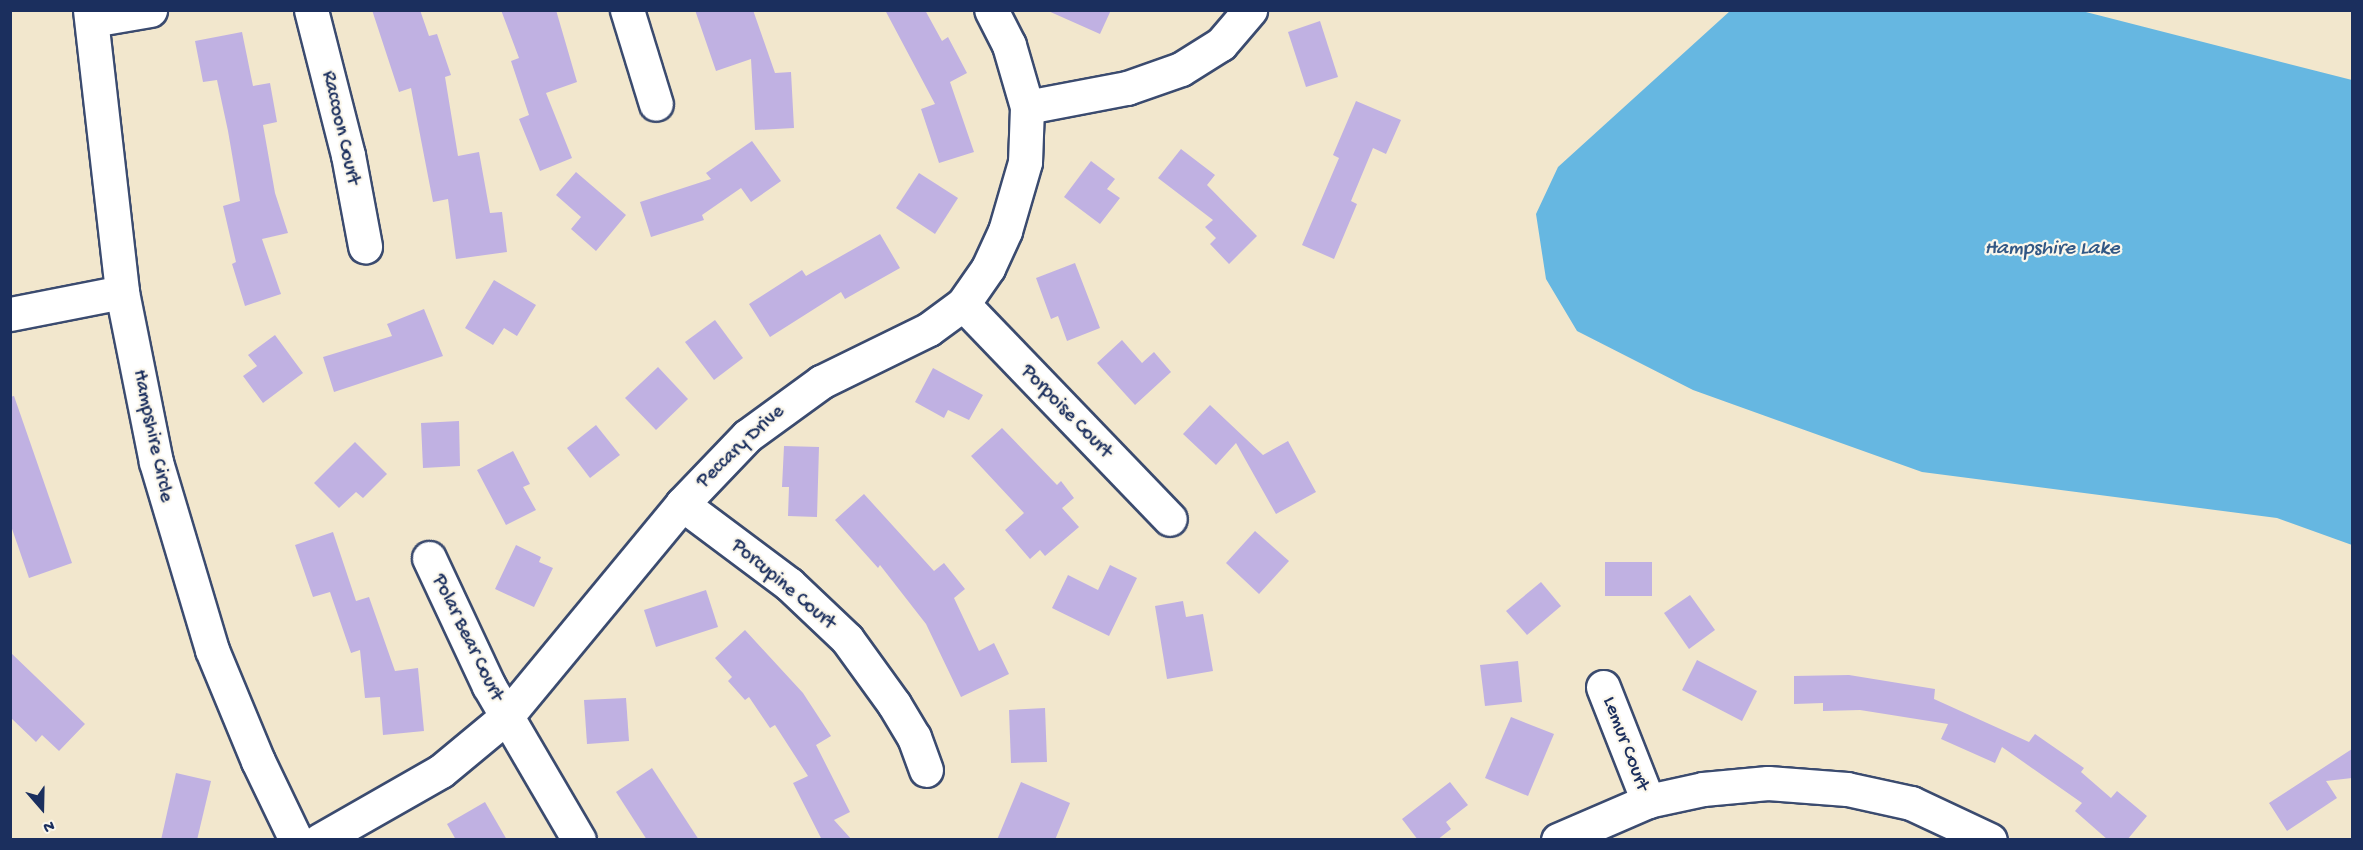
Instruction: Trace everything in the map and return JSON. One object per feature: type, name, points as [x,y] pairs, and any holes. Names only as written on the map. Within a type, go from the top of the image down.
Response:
[{"type":"street","points":[[91,15],[150,10]]},
{"type":"street","name":"Raccoon Court","points":[[311,10],[348,155],[365,246]]},
{"type":"street","points":[[627,10],[656,104]]},
{"type":"street","name":"Peccary Drive","points":[[320,840],[432,777],[506,717],[682,504],[747,436],[787,404],[853,364],[929,329],[963,304],[988,268],[1019,192],[1027,107],[1009,45],[991,10]]},
{"type":"street","points":[[1027,107],[1127,88],[1181,69],[1221,44],[1250,10]]},
{"type":"street","name":"Hampshire Circle","points":[[91,15],[123,292],[156,462],[184,567],[230,694],[296,840]]},
{"type":"street","points":[[10,314],[123,292]]},
{"type":"street","name":"Porpoise Court","points":[[963,304],[1170,519]]},
{"type":"street","name":"Porcupine Court","points":[[682,504],[789,584],[847,639],[894,704],[914,737],[926,770]]},
{"type":"street","name":"Polar Bear Court","points":[[429,558],[506,717],[579,840]]},
{"type":"street","name":"Lemur Court","points":[[1603,687],[1648,801]]},
{"type":"street","points":[[1558,840],[1648,801],[1703,789],[1806,784],[1911,803],[1990,840]]},
{"type":"water","name":"Hampshire Lake","points":[[1730,11],[2082,11],[2352,80],[2352,545],[2277,518],[1922,472],[1693,390],[1577,331],[1546,279],[1536,214],[1558,167]]},
{"type":"building","points":[[372,10],[420,10],[429,36],[437,34],[451,75],[445,77],[458,156],[479,152],[490,213],[502,212],[507,252],[456,259],[448,199],[433,202],[411,88],[399,92]]},
{"type":"building","points":[[501,10],[556,10],[577,82],[546,93],[572,158],[540,171],[519,119],[529,115],[511,61],[519,58]]},
{"type":"building","points":[[695,10],[753,10],[775,73],[791,72],[794,128],[755,130],[751,59],[716,71]]},
{"type":"building","points":[[885,10],[925,10],[942,41],[948,37],[967,73],[950,82],[974,152],[939,163],[921,109],[935,104]]},
{"type":"building","points":[[1046,10],[1111,10],[1100,34]]},
{"type":"building","points":[[1320,21],[1338,77],[1306,87],[1288,32]]},
{"type":"building","points":[[242,32],[253,86],[270,83],[277,122],[263,125],[275,193],[288,233],[262,239],[281,294],[245,306],[232,264],[236,262],[223,206],[240,201],[228,131],[217,80],[203,82],[195,41]]},
{"type":"building","points":[[1356,101],[1401,120],[1386,154],[1373,148],[1351,201],[1357,204],[1334,259],[1302,245],[1339,158],[1333,155]]},
{"type":"building","points":[[752,141],[781,181],[751,202],[741,188],[702,215],[704,220],[651,237],[640,202],[711,179],[706,173]]},
{"type":"building","points":[[1181,149],[1215,175],[1207,185],[1257,236],[1229,264],[1210,244],[1216,238],[1205,227],[1213,220],[1158,178]]},
{"type":"building","points":[[1091,161],[1115,179],[1107,189],[1120,198],[1100,224],[1064,197]]},
{"type":"building","points":[[576,172],[626,215],[596,251],[571,229],[581,217],[556,195]]},
{"type":"building","points":[[919,173],[958,198],[935,234],[896,208]]},
{"type":"building","points":[[880,234],[900,268],[845,299],[841,292],[770,337],[749,304],[802,270],[806,276]]},
{"type":"building","points":[[1075,263],[1100,328],[1067,341],[1058,316],[1051,319],[1036,278]]},
{"type":"building","points":[[494,280],[536,305],[517,336],[504,328],[493,345],[465,328]]},
{"type":"building","points":[[424,309],[443,356],[334,392],[323,357],[392,336],[387,324]]},
{"type":"building","points":[[715,320],[743,358],[714,380],[685,342]]},
{"type":"building","points":[[275,335],[303,373],[263,403],[243,376],[257,366],[248,355]]},
{"type":"building","points":[[1122,340],[1142,363],[1154,352],[1171,372],[1135,405],[1097,363]]},
{"type":"building","points":[[658,367],[688,399],[656,430],[625,398]]},
{"type":"building","points":[[933,368],[983,395],[969,420],[948,410],[944,418],[915,402]]},
{"type":"building","points":[[14,396],[72,563],[29,578],[10,523],[10,397]]},
{"type":"building","points":[[1210,405],[1263,455],[1288,441],[1316,492],[1276,514],[1236,443],[1216,465],[1183,434]]},
{"type":"building","points":[[459,421],[460,466],[423,468],[421,423]]},
{"type":"building","points":[[596,425],[620,455],[590,478],[567,448]]},
{"type":"building","points":[[1002,428],[1057,485],[1061,481],[1074,498],[1062,508],[1079,527],[1045,556],[1040,550],[1030,559],[1005,530],[1024,513],[971,456]]},
{"type":"building","points":[[355,442],[387,474],[363,498],[356,492],[339,508],[314,483]]},
{"type":"building","points":[[784,446],[819,447],[817,517],[788,516],[789,487],[782,487]]},
{"type":"building","points":[[513,451],[530,484],[523,487],[536,510],[506,525],[477,470]]},
{"type":"building","points":[[864,494],[934,571],[944,563],[965,589],[954,598],[979,651],[994,643],[1009,674],[961,697],[926,624],[880,565],[878,568],[835,520]]},
{"type":"building","points":[[1255,531],[1289,561],[1259,594],[1226,563]]},
{"type":"building","points":[[333,532],[356,601],[369,597],[395,671],[418,668],[424,731],[383,735],[380,697],[365,698],[360,650],[351,653],[330,592],[313,597],[295,545]]},
{"type":"building","points":[[516,545],[541,557],[539,562],[553,568],[534,607],[495,589]]},
{"type":"building","points":[[1605,562],[1652,562],[1652,596],[1605,596]]},
{"type":"building","points":[[1110,565],[1137,578],[1109,636],[1052,608],[1068,575],[1098,590]]},
{"type":"building","points":[[1541,582],[1561,606],[1527,635],[1506,611]]},
{"type":"building","points":[[706,590],[718,627],[656,647],[644,610]]},
{"type":"building","points":[[1690,595],[1715,630],[1689,649],[1664,613]]},
{"type":"building","points":[[1183,601],[1186,617],[1203,614],[1213,671],[1167,679],[1155,606]]},
{"type":"building","points":[[745,630],[803,693],[831,736],[816,745],[850,812],[834,820],[852,840],[822,840],[793,783],[808,776],[775,725],[770,728],[749,697],[745,700],[728,681],[732,677],[715,658]]},
{"type":"building","points":[[10,652],[85,724],[59,751],[42,735],[36,742],[10,717]]},
{"type":"building","points":[[1697,660],[1757,691],[1742,721],[1682,690]]},
{"type":"building","points":[[1518,661],[1522,702],[1485,706],[1480,665]]},
{"type":"building","points":[[1849,675],[1935,689],[1934,699],[2029,742],[2035,734],[2084,768],[2081,772],[2111,798],[2117,791],[2147,816],[2127,840],[2108,840],[2075,811],[2082,803],[2002,747],[1995,763],[1941,739],[1948,724],[1860,710],[1823,711],[1823,703],[1794,704],[1794,676]]},
{"type":"building","points":[[626,698],[629,741],[587,744],[584,700]]},
{"type":"building","points":[[1045,708],[1047,762],[1011,763],[1009,710]]},
{"type":"building","points":[[1511,717],[1554,734],[1528,796],[1485,778]]},
{"type":"building","points":[[2352,749],[2352,778],[2326,781],[2337,798],[2287,831],[2269,803]]},
{"type":"building","points":[[652,768],[699,840],[647,840],[616,792]]},
{"type":"building","points":[[176,773],[211,781],[197,840],[161,840]]},
{"type":"building","points":[[1021,782],[1070,803],[1055,840],[997,840]]},
{"type":"building","points":[[1450,782],[1468,805],[1446,822],[1451,829],[1437,840],[1418,840],[1402,819]]},
{"type":"building","points":[[485,802],[507,840],[456,840],[447,824]]}]
